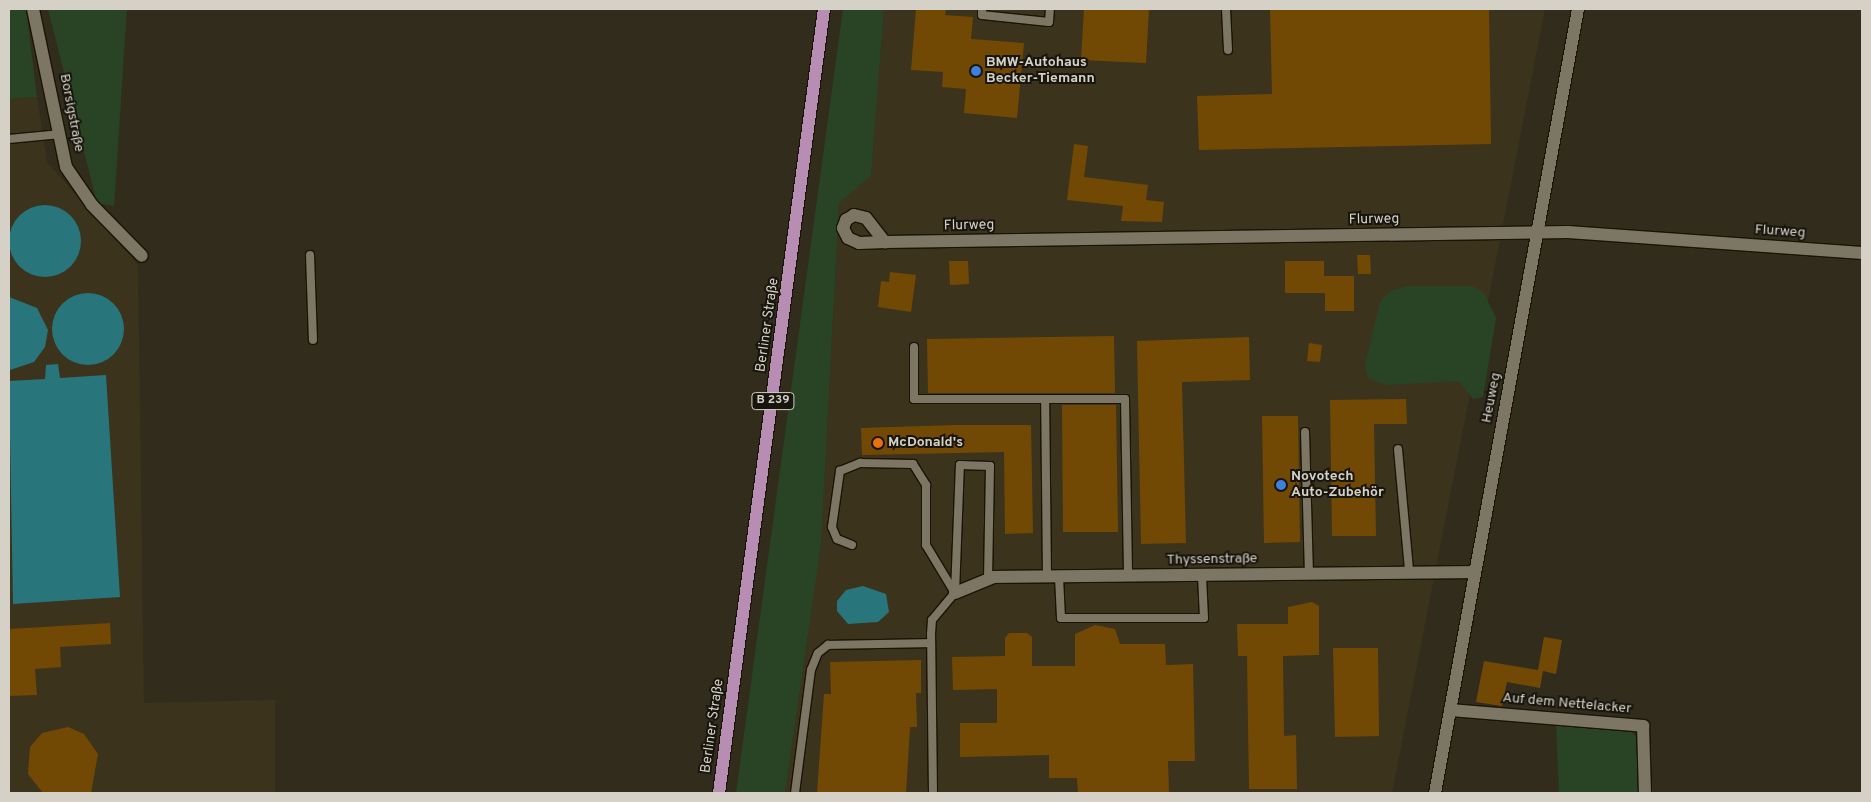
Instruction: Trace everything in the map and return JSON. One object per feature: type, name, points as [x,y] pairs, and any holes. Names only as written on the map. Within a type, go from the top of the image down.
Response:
[{"type":"main road","name":"Berliner Straße","points":[[719,793],[824,9]]},
{"type":"street","name":"Borsigstraße","points":[[33,9],[61,134],[66,167],[92,206],[142,256]]},
{"type":"street","name":"Heuweg","points":[[1435,793],[1473,572],[1539,233],[1578,9]]},
{"type":"street","name":"Flurweg","points":[[885,242],[1539,233],[1862,253]]},
{"type":"street","name":"Thyssenstraße","points":[[955,593],[988,578],[1408,570],[1473,572]]},
{"type":"street","name":"Auf dem Nettelacker","points":[[1450,710],[1643,726],[1645,793]]},
{"type":"lane","points":[[982,9],[982,15],[1049,22],[1050,9]]},
{"type":"lane","points":[[1226,9],[1228,50]]},
{"type":"lane","points":[[9,139],[61,134]]},
{"type":"lane","points":[[310,255],[313,340]]},
{"type":"lane","points":[[914,347],[914,399],[1125,399],[1128,576]]},
{"type":"lane","points":[[1045,399],[1053,577],[1061,618],[1204,618],[1202,575]]},
{"type":"lane","points":[[1305,432],[1309,573]]},
{"type":"lane","points":[[1398,449],[1408,570]]},
{"type":"lane","points":[[852,545],[837,539],[832,527],[840,470],[860,462],[913,464],[922,473],[926,545],[955,593]]},
{"type":"lane","points":[[933,793],[932,620],[955,593],[960,465],[990,466],[988,578]]},
{"type":"lane","points":[[795,793],[811,670],[818,653],[828,645],[931,643]]},
{"type":"shaded area","points":[[884,9],[1545,9],[1392,793],[785,793],[821,545],[839,202],[871,176]]},
{"type":"shaded area","points":[[37,97],[47,162],[138,265],[144,703],[275,700],[275,793],[9,793],[9,99]]},
{"type":"green space","points":[[9,9],[26,9],[37,97],[9,99]]},
{"type":"green space","points":[[48,9],[127,9],[114,206],[97,203]]},
{"type":"green space","points":[[843,9],[884,9],[871,176],[839,203],[821,545],[785,793],[736,793]]},
{"type":"green space","points":[[1407,286],[1472,286],[1483,292],[1496,318],[1483,397],[1473,399],[1459,381],[1386,385],[1368,378],[1365,365],[1380,302],[1389,292]]},
{"type":"green space","points":[[1556,722],[1627,728],[1641,742],[1642,793],[1559,793]]},
{"type":"water","points":[[38,205],[52,205],[71,215],[81,234],[81,248],[71,267],[52,277],[38,277],[19,267],[9,248],[9,234],[19,215]]},
{"type":"water","points":[[95,293],[114,303],[122,315],[124,329],[122,343],[114,355],[102,363],[81,365],[62,355],[54,343],[52,322],[62,303],[74,295]]},
{"type":"water","points":[[9,297],[37,308],[48,330],[45,347],[34,362],[10,370]]},
{"type":"water","points":[[58,364],[60,378],[106,375],[120,597],[13,604],[9,381],[45,379],[46,365]]},
{"type":"water","points":[[863,586],[886,594],[889,612],[878,622],[848,624],[837,611],[837,601],[846,590]]},
{"type":"building","points":[[916,9],[946,9],[945,15],[973,17],[971,39],[1024,43],[1017,118],[964,113],[966,89],[942,87],[943,72],[911,70]]},
{"type":"building","points":[[1084,9],[1149,9],[1146,63],[1081,60]]},
{"type":"building","points":[[1270,9],[1489,9],[1491,144],[1199,150],[1197,96],[1272,94]]},
{"type":"building","points":[[1074,144],[1088,146],[1084,177],[1148,185],[1146,200],[1164,202],[1162,222],[1121,221],[1123,206],[1067,200]]},
{"type":"building","points":[[1357,255],[1370,255],[1371,274],[1358,274]]},
{"type":"building","points":[[949,261],[968,261],[969,284],[950,285]]},
{"type":"building","points":[[1285,261],[1324,261],[1324,276],[1354,276],[1354,311],[1325,311],[1325,293],[1285,293]]},
{"type":"building","points":[[890,272],[916,275],[911,312],[878,307],[881,281],[889,282]]},
{"type":"building","points":[[1114,336],[1115,393],[928,393],[927,339]]},
{"type":"building","points":[[1249,337],[1250,380],[1182,382],[1186,543],[1141,544],[1137,341]]},
{"type":"building","points":[[1309,343],[1322,345],[1320,362],[1307,361]]},
{"type":"building","points":[[1406,399],[1407,424],[1374,424],[1376,536],[1332,536],[1330,400]]},
{"type":"building","points":[[1062,405],[1116,405],[1118,532],[1063,532]]},
{"type":"building","points":[[1262,416],[1298,416],[1300,542],[1264,543]]},
{"type":"building","points":[[1031,425],[1033,533],[1005,534],[1004,452],[862,455],[861,428]]},
{"type":"building","points":[[1312,602],[1319,606],[1319,655],[1283,656],[1284,736],[1296,735],[1297,789],[1249,789],[1247,656],[1238,656],[1237,624],[1288,624],[1288,607]]},
{"type":"building","points":[[110,623],[111,644],[60,647],[61,667],[35,669],[37,695],[9,696],[9,629]]},
{"type":"building","points":[[1095,625],[1115,629],[1120,644],[1165,644],[1166,665],[1193,664],[1195,761],[1168,761],[1169,793],[1078,793],[1077,778],[1049,778],[1049,755],[960,757],[960,723],[997,723],[997,689],[953,690],[952,657],[1005,656],[1005,638],[1009,633],[1027,633],[1032,637],[1032,666],[1075,666],[1075,634]]},
{"type":"building","points":[[1544,637],[1562,640],[1556,674],[1543,671],[1540,688],[1507,682],[1502,706],[1476,702],[1484,661],[1538,670]]},
{"type":"building","points":[[1333,648],[1378,648],[1379,736],[1335,737]]},
{"type":"building","points":[[921,660],[921,693],[916,693],[917,727],[910,727],[906,793],[817,793],[824,694],[831,694],[830,662]]},
{"type":"building","points":[[68,727],[84,734],[98,754],[91,793],[43,793],[28,774],[30,747],[42,733]]},
{"type":"place","name":"BMW-Autohaus Becker-Tiemann","points":[[976,71]]},
{"type":"place","name":"McDonald's","points":[[878,443]]},
{"type":"place","name":"Novotech Auto-Zubehör","points":[[1281,485]]}]
